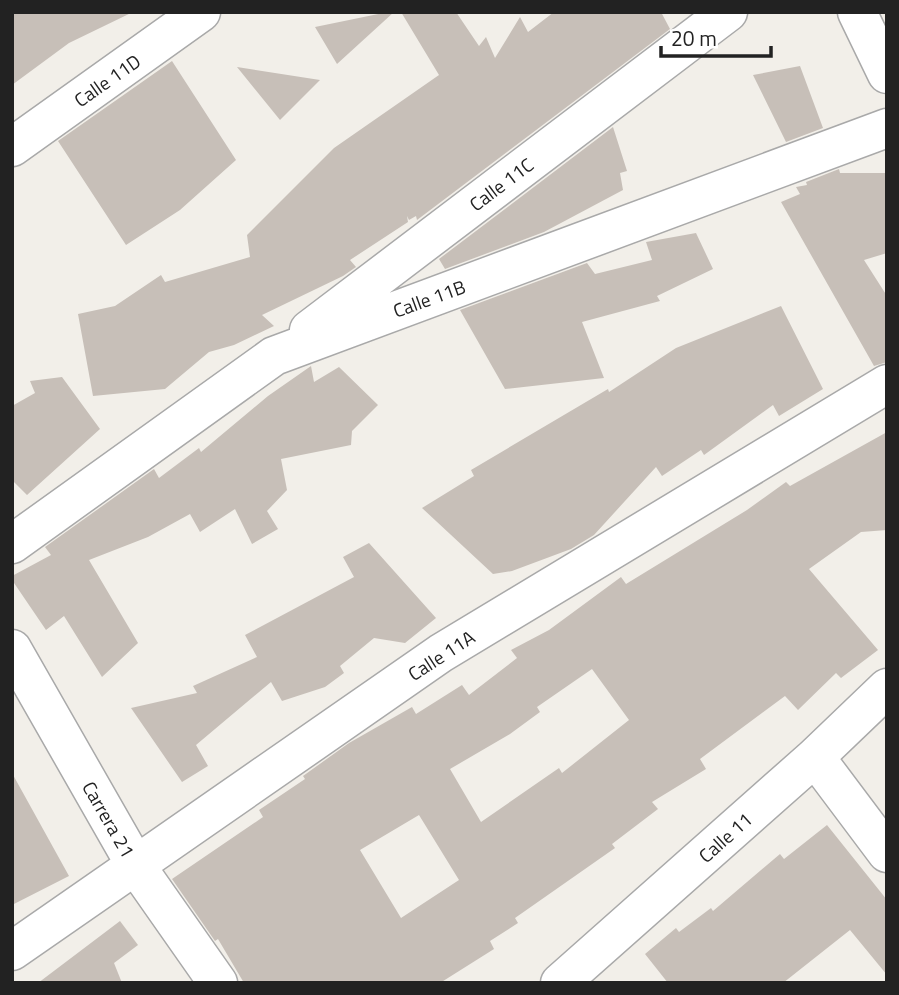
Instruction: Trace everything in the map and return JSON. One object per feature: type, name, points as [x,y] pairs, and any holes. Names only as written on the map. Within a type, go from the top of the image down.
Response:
[{"type":"street","name":"Calle 11D","points":[[12,147],[201,12]]},
{"type":"street","name":"Calle 11C","points":[[274,356],[728,12]]},
{"type":"street","points":[[857,12],[887,74]]},
{"type":"street","name":"Calle 11B","points":[[12,544],[274,356],[887,128]]},
{"type":"street","name":"Calle 11A","points":[[12,951],[441,653],[887,384]]},
{"type":"street","name":"Carrera 21","points":[[12,649],[136,866],[218,983]]},
{"type":"street","name":"Calle 11","points":[[561,983],[815,757],[887,688]]},
{"type":"street","points":[[815,757],[887,853]]},
{"type":"building","points":[[12,12],[133,12],[69,43],[12,85]]},
{"type":"building","points":[[394,12],[337,64],[315,27]]},
{"type":"building","points":[[401,12],[456,12],[479,46],[486,37],[495,58],[520,17],[528,32],[554,12],[661,12],[670,29],[417,220],[416,216],[409,220],[407,216],[408,222],[350,260],[356,267],[343,276],[262,315],[274,326],[234,345],[209,352],[165,389],[93,396],[78,314],[115,306],[161,275],[165,282],[250,257],[247,235],[334,148],[439,75]]},
{"type":"building","points":[[172,61],[236,160],[180,210],[126,245],[58,141]]},
{"type":"building","points":[[800,66],[823,128],[786,142],[753,75]]},
{"type":"building","points":[[237,67],[320,80],[280,120]]},
{"type":"building","points":[[613,127],[627,171],[620,173],[623,190],[544,232],[445,269],[439,259]]},
{"type":"building","points":[[839,169],[840,173],[887,173],[887,253],[864,260],[887,296],[887,362],[874,366],[781,202],[800,194],[796,187],[807,185],[806,182]]},
{"type":"building","points":[[696,233],[713,269],[657,296],[660,301],[582,322],[604,378],[505,389],[460,310],[587,263],[595,274],[652,260],[646,242]]},
{"type":"building","points":[[781,306],[823,389],[779,416],[773,405],[704,455],[701,450],[662,476],[656,467],[594,535],[571,549],[512,571],[493,574],[422,508],[474,476],[471,470],[608,389],[609,392],[676,348]]},
{"type":"building","points":[[311,366],[314,382],[339,367],[378,405],[352,431],[351,445],[281,459],[287,490],[267,511],[278,529],[252,544],[235,509],[200,532],[190,514],[148,537],[89,560],[138,643],[102,677],[64,616],[46,630],[12,580],[12,576],[51,555],[45,547],[154,469],[159,478],[199,448],[201,452],[268,396]]},
{"type":"building","points":[[62,377],[100,429],[27,495],[12,480],[12,406],[35,393],[30,381]]},
{"type":"building","points":[[887,432],[887,530],[861,532],[809,569],[878,650],[841,678],[836,673],[798,710],[785,696],[700,759],[706,769],[652,802],[658,809],[612,844],[615,848],[515,918],[518,923],[490,941],[494,949],[440,983],[244,983],[218,939],[215,941],[172,879],[263,817],[259,810],[305,779],[303,776],[349,743],[412,707],[416,714],[462,685],[469,695],[517,658],[511,650],[549,630],[621,577],[626,584],[747,510],[786,482],[790,486]],"holes":[[[592,669],[629,720],[562,773],[559,768],[481,822],[450,769],[510,734],[540,712],[537,707]],[[419,815],[459,880],[401,918],[360,850]]]},
{"type":"building","points":[[369,543],[436,618],[405,643],[374,638],[340,666],[344,673],[325,687],[282,701],[271,682],[196,745],[208,766],[182,782],[131,708],[197,693],[193,686],[257,657],[245,635],[354,577],[343,557]]},
{"type":"building","points":[[12,773],[69,876],[12,905]]},
{"type":"building","points":[[827,825],[887,900],[887,975],[850,930],[783,983],[668,983],[645,954],[676,928],[679,932],[711,908],[713,911],[780,854],[784,859]]},
{"type":"building","points":[[120,921],[138,945],[114,963],[122,983],[38,983]]}]
